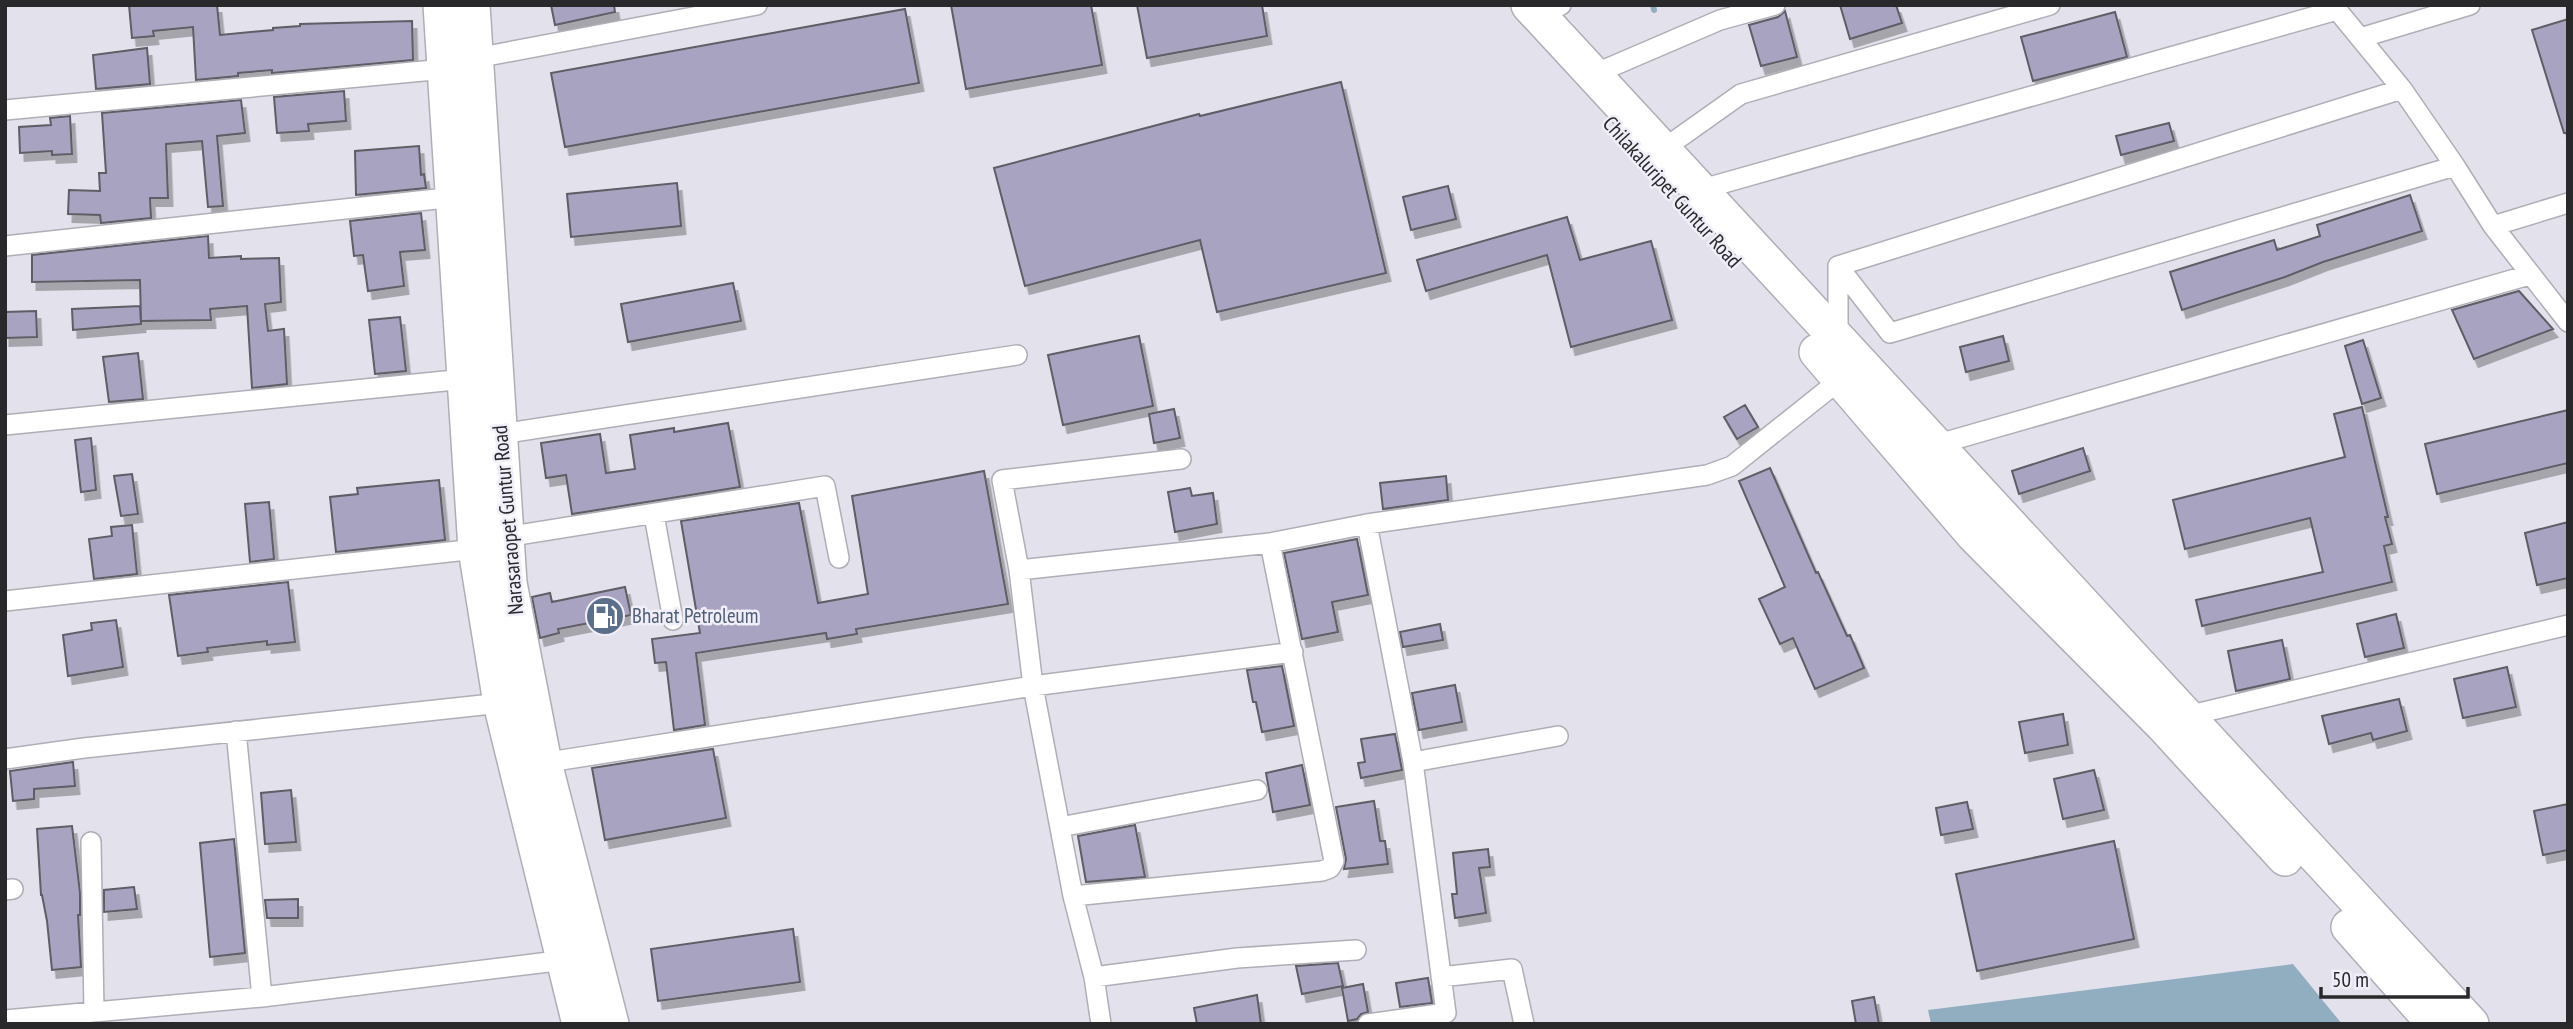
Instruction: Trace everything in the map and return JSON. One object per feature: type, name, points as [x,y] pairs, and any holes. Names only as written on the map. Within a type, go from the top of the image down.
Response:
[{"type":"highway","name":"Narasaraopet Guntur Road","points":[[441,5],[461,63],[500,434],[491,543],[517,627],[531,765],[565,960],[580,1024]]},
{"type":"highway","name":"Narasaraopet Guntur Road","points":[[472,5],[461,63],[455,197],[465,379],[491,543],[501,703],[531,765],[611,1024]]},
{"type":"highway","name":"Chilakaluripet Guntur Road","points":[[1501,5],[1841,379],[1974,535],[2163,725],[2337,913],[2435,1024]]},
{"type":"highway","name":"Chilakaluripet Guntur Road","points":[[1543,9],[1592,75],[2471,1024]]},
{"type":"street","points":[[5,110],[461,63],[757,5]]},
{"type":"street","points":[[1592,75],[1720,20],[1774,5]]},
{"type":"street","points":[[1662,150],[1741,94],[2050,5]]},
{"type":"street","points":[[2360,37],[2470,5]]},
{"type":"street","points":[[1699,190],[2335,7],[2402,89],[2493,226],[2568,322]]},
{"type":"street","points":[[1838,266],[2402,89]]},
{"type":"street","points":[[1838,266],[1890,333],[2455,166]]},
{"type":"street","points":[[5,246],[455,197]]},
{"type":"street","points":[[2493,226],[2568,203]]},
{"type":"street","points":[[1838,266],[1838,340]]},
{"type":"street","points":[[1935,445],[2529,275]]},
{"type":"street","points":[[500,434],[1017,355]]},
{"type":"street","points":[[5,425],[465,379]]},
{"type":"street","points":[[1018,570],[1270,543],[1367,524],[1707,475],[1732,466],[1841,379]]},
{"type":"street","points":[[1101,1024],[1094,976],[1073,896],[1033,686],[1018,570],[1002,480],[1181,459]]},
{"type":"street","points":[[5,601],[491,543],[825,486],[839,558]]},
{"type":"street","points":[[654,515],[673,620]]},
{"type":"street","points":[[1367,524],[1413,762],[1446,1013],[1368,1024]]},
{"type":"street","points":[[1073,896],[1322,871],[1330,868],[1334,861],[1270,543]]},
{"type":"street","points":[[2187,716],[2568,625]]},
{"type":"street","points":[[531,765],[1033,686],[1293,652]]},
{"type":"street","points":[[5,759],[501,703]]},
{"type":"street","points":[[236,731],[262,997]]},
{"type":"street","points":[[1413,762],[1558,736]]},
{"type":"street","points":[[1060,827],[1257,790]]},
{"type":"street","points":[[91,842],[94,1012]]},
{"type":"street","points":[[1094,976],[1237,958],[1356,950]]},
{"type":"street","points":[[5,1020],[262,997],[565,960]]},
{"type":"street","points":[[1441,976],[1512,969],[1524,1024]]},
{"type":"water","points":[[2293,964],[2342,1024],[1931,1024],[1928,1010]]},
{"type":"building","points":[[129,5],[217,5],[220,35],[273,30],[300,24],[412,21],[413,60],[272,73],[272,70],[238,73],[238,76],[196,80],[193,27],[153,31],[154,36],[132,38]]},
{"type":"building","points":[[551,5],[614,5],[615,12],[555,25]]},
{"type":"building","points":[[951,5],[1091,5],[1102,65],[966,89]]},
{"type":"building","points":[[1137,5],[1262,5],[1267,36],[1147,58]]},
{"type":"building","points":[[1840,5],[1896,5],[1902,23],[1850,39]]},
{"type":"building","points":[[905,9],[919,83],[565,147],[551,73]]},
{"type":"building","points":[[1785,11],[1797,57],[1761,66],[1749,25],[1778,17]]},
{"type":"building","points":[[2115,12],[2127,57],[2033,81],[2021,37]]},
{"type":"building","points":[[2568,19],[2568,133],[2564,133],[2532,30]]},
{"type":"building","points":[[147,48],[150,84],[96,89],[93,55]]},
{"type":"building","points":[[1341,82],[1386,273],[1217,312],[1200,240],[1025,286],[994,168],[1199,114],[1200,116]]},
{"type":"building","points":[[344,91],[346,121],[308,124],[309,131],[277,133],[274,97]]},
{"type":"building","points":[[241,100],[245,133],[217,136],[223,206],[208,207],[202,141],[166,144],[168,198],[150,198],[151,218],[101,223],[100,215],[68,214],[69,190],[100,191],[99,173],[106,173],[102,113]]},
{"type":"building","points":[[70,116],[72,154],[52,155],[52,151],[20,153],[19,127],[51,125],[50,118]]},
{"type":"building","points":[[2169,123],[2174,141],[2121,155],[2116,136]]},
{"type":"building","points":[[419,146],[421,175],[424,174],[426,188],[356,195],[355,151]]},
{"type":"building","points":[[677,183],[681,226],[571,237],[567,194]]},
{"type":"building","points":[[1448,186],[1456,219],[1411,230],[1403,197]]},
{"type":"building","points":[[2410,195],[2422,231],[2182,310],[2170,272],[2274,240],[2277,250],[2320,236],[2317,225]]},
{"type":"building","points":[[421,213],[425,250],[400,252],[404,286],[368,291],[363,255],[354,256],[350,221]]},
{"type":"building","points":[[1567,217],[1580,260],[1651,241],[1672,320],[1571,347],[1547,255],[1426,291],[1417,260]]},
{"type":"building","points":[[208,236],[209,258],[279,258],[281,302],[265,304],[268,331],[284,329],[287,384],[252,388],[247,306],[210,309],[211,320],[141,321],[140,280],[32,282],[32,255]]},
{"type":"building","points":[[733,283],[741,321],[628,342],[621,304]]},
{"type":"building","points":[[2519,291],[2553,329],[2474,359],[2452,310]]},
{"type":"building","points":[[140,306],[141,324],[73,330],[72,309]]},
{"type":"building","points":[[36,311],[37,337],[5,338],[5,312]]},
{"type":"building","points":[[400,317],[406,371],[375,374],[369,320]]},
{"type":"building","points":[[1139,336],[1153,406],[1063,425],[1048,355]]},
{"type":"building","points":[[2003,336],[2009,361],[1966,372],[1960,347]]},
{"type":"building","points":[[2363,340],[2381,398],[2362,404],[2345,346]]},
{"type":"building","points":[[138,353],[143,399],[109,402],[103,357]]},
{"type":"building","points":[[1745,405],[1758,427],[1737,439],[1724,417]]},
{"type":"building","points":[[2362,407],[2388,517],[2385,517],[2392,544],[2384,546],[2392,582],[2202,626],[2196,600],[2323,572],[2310,518],[2185,549],[2173,500],[2345,457],[2334,414]]},
{"type":"building","points":[[1174,409],[1180,438],[1154,443],[1149,414]]},
{"type":"building","points":[[2568,410],[2568,463],[2437,494],[2425,444]]},
{"type":"building","points":[[728,423],[740,487],[572,514],[566,475],[546,478],[541,443],[600,434],[606,473],[635,469],[630,435],[674,428],[674,432]]},
{"type":"building","points":[[91,438],[96,490],[81,492],[75,440]]},
{"type":"building","points":[[2083,448],[2090,471],[2019,494],[2012,471]]},
{"type":"building","points":[[1770,468],[1816,573],[1818,572],[1847,636],[1850,635],[1864,668],[1815,689],[1793,638],[1780,644],[1759,599],[1785,587],[1739,481]]},
{"type":"building","points":[[984,471],[1008,604],[856,629],[857,634],[827,639],[826,633],[696,653],[705,725],[674,730],[666,662],[655,663],[652,639],[700,633],[681,521],[799,503],[818,603],[868,594],[852,496]]},
{"type":"building","points":[[132,474],[138,514],[121,516],[114,476]]},
{"type":"building","points":[[1446,476],[1448,500],[1383,509],[1380,483]]},
{"type":"building","points":[[439,480],[445,540],[336,552],[330,497],[358,494],[357,488]]},
{"type":"building","points":[[1190,488],[1192,496],[1213,493],[1217,524],[1175,532],[1168,492]]},
{"type":"building","points":[[269,502],[274,559],[250,562],[245,504]]},
{"type":"building","points":[[2568,522],[2568,578],[2537,585],[2525,533]]},
{"type":"building","points":[[132,525],[137,574],[94,579],[89,539],[112,536],[111,527]]},
{"type":"building","points":[[1357,539],[1368,595],[1332,602],[1338,632],[1302,639],[1284,553]]},
{"type":"building","points":[[288,582],[295,642],[267,645],[267,641],[207,648],[208,652],[178,656],[169,595]]},
{"type":"building","points":[[625,587],[631,615],[558,629],[559,633],[540,638],[532,597],[550,593],[552,602]]},
{"type":"building","points":[[2396,614],[2404,648],[2365,657],[2357,624]]},
{"type":"building","points":[[116,620],[123,667],[68,676],[63,635],[92,630],[91,623]]},
{"type":"building","points":[[1440,624],[1443,640],[1403,647],[1400,632]]},
{"type":"building","points":[[2282,640],[2290,679],[2236,691],[2228,651]]},
{"type":"building","points":[[1282,666],[1294,726],[1262,732],[1247,670]]},
{"type":"building","points":[[2507,667],[2516,707],[2463,718],[2454,679]]},
{"type":"building","points":[[1455,685],[1462,722],[1419,730],[1412,693]]},
{"type":"building","points":[[2399,699],[2407,731],[2373,740],[2371,733],[2329,744],[2322,716]]},
{"type":"building","points":[[2063,714],[2068,745],[2025,753],[2019,722]]},
{"type":"building","points":[[1395,734],[1402,770],[1361,778],[1358,763],[1365,762],[1361,739]]},
{"type":"building","points":[[713,749],[726,818],[605,840],[592,768]]},
{"type":"building","points":[[73,762],[75,786],[34,789],[34,799],[13,801],[10,771]]},
{"type":"building","points":[[1302,765],[1310,805],[1273,812],[1266,773]]},
{"type":"building","points":[[2094,770],[2104,810],[2063,819],[2054,779]]},
{"type":"building","points":[[291,790],[296,842],[265,844],[261,793]]},
{"type":"building","points":[[1374,801],[1380,841],[1385,841],[1388,864],[1344,869],[1346,859],[1336,807]]},
{"type":"building","points":[[1967,802],[1973,829],[1941,835],[1936,808]]},
{"type":"building","points":[[2568,804],[2568,850],[2543,855],[2534,811]]},
{"type":"building","points":[[1135,825],[1145,877],[1086,882],[1078,836]]},
{"type":"building","points":[[72,826],[80,893],[78,915],[81,967],[52,970],[47,921],[41,895],[37,829]]},
{"type":"building","points":[[234,839],[245,953],[210,957],[200,843]]},
{"type":"building","points":[[2114,841],[2134,939],[1977,971],[1956,874]]},
{"type":"building","points":[[1488,849],[1490,867],[1479,868],[1486,913],[1455,918],[1452,894],[1457,894],[1453,853]]},
{"type":"building","points":[[134,887],[137,909],[104,912],[104,890]]},
{"type":"building","points":[[298,899],[298,918],[267,918],[265,900]]},
{"type":"building","points":[[793,929],[800,982],[658,1001],[651,949]]},
{"type":"building","points":[[1338,963],[1343,986],[1302,994],[1296,966]]},
{"type":"building","points":[[1428,978],[1432,1003],[1400,1007],[1396,983]]},
{"type":"building","points":[[1363,984],[1368,1012],[1348,1021],[1342,988]]},
{"type":"building","points":[[1257,995],[1261,1024],[1197,1024],[1194,1008]]},
{"type":"building","points":[[1874,997],[1879,1024],[1856,1024],[1852,1001]]},
{"type":"waterway","points":[[1653,5],[1654,10]]},
{"type":"place","name":"Bharat Petroleum","points":[[605,616]]}]
